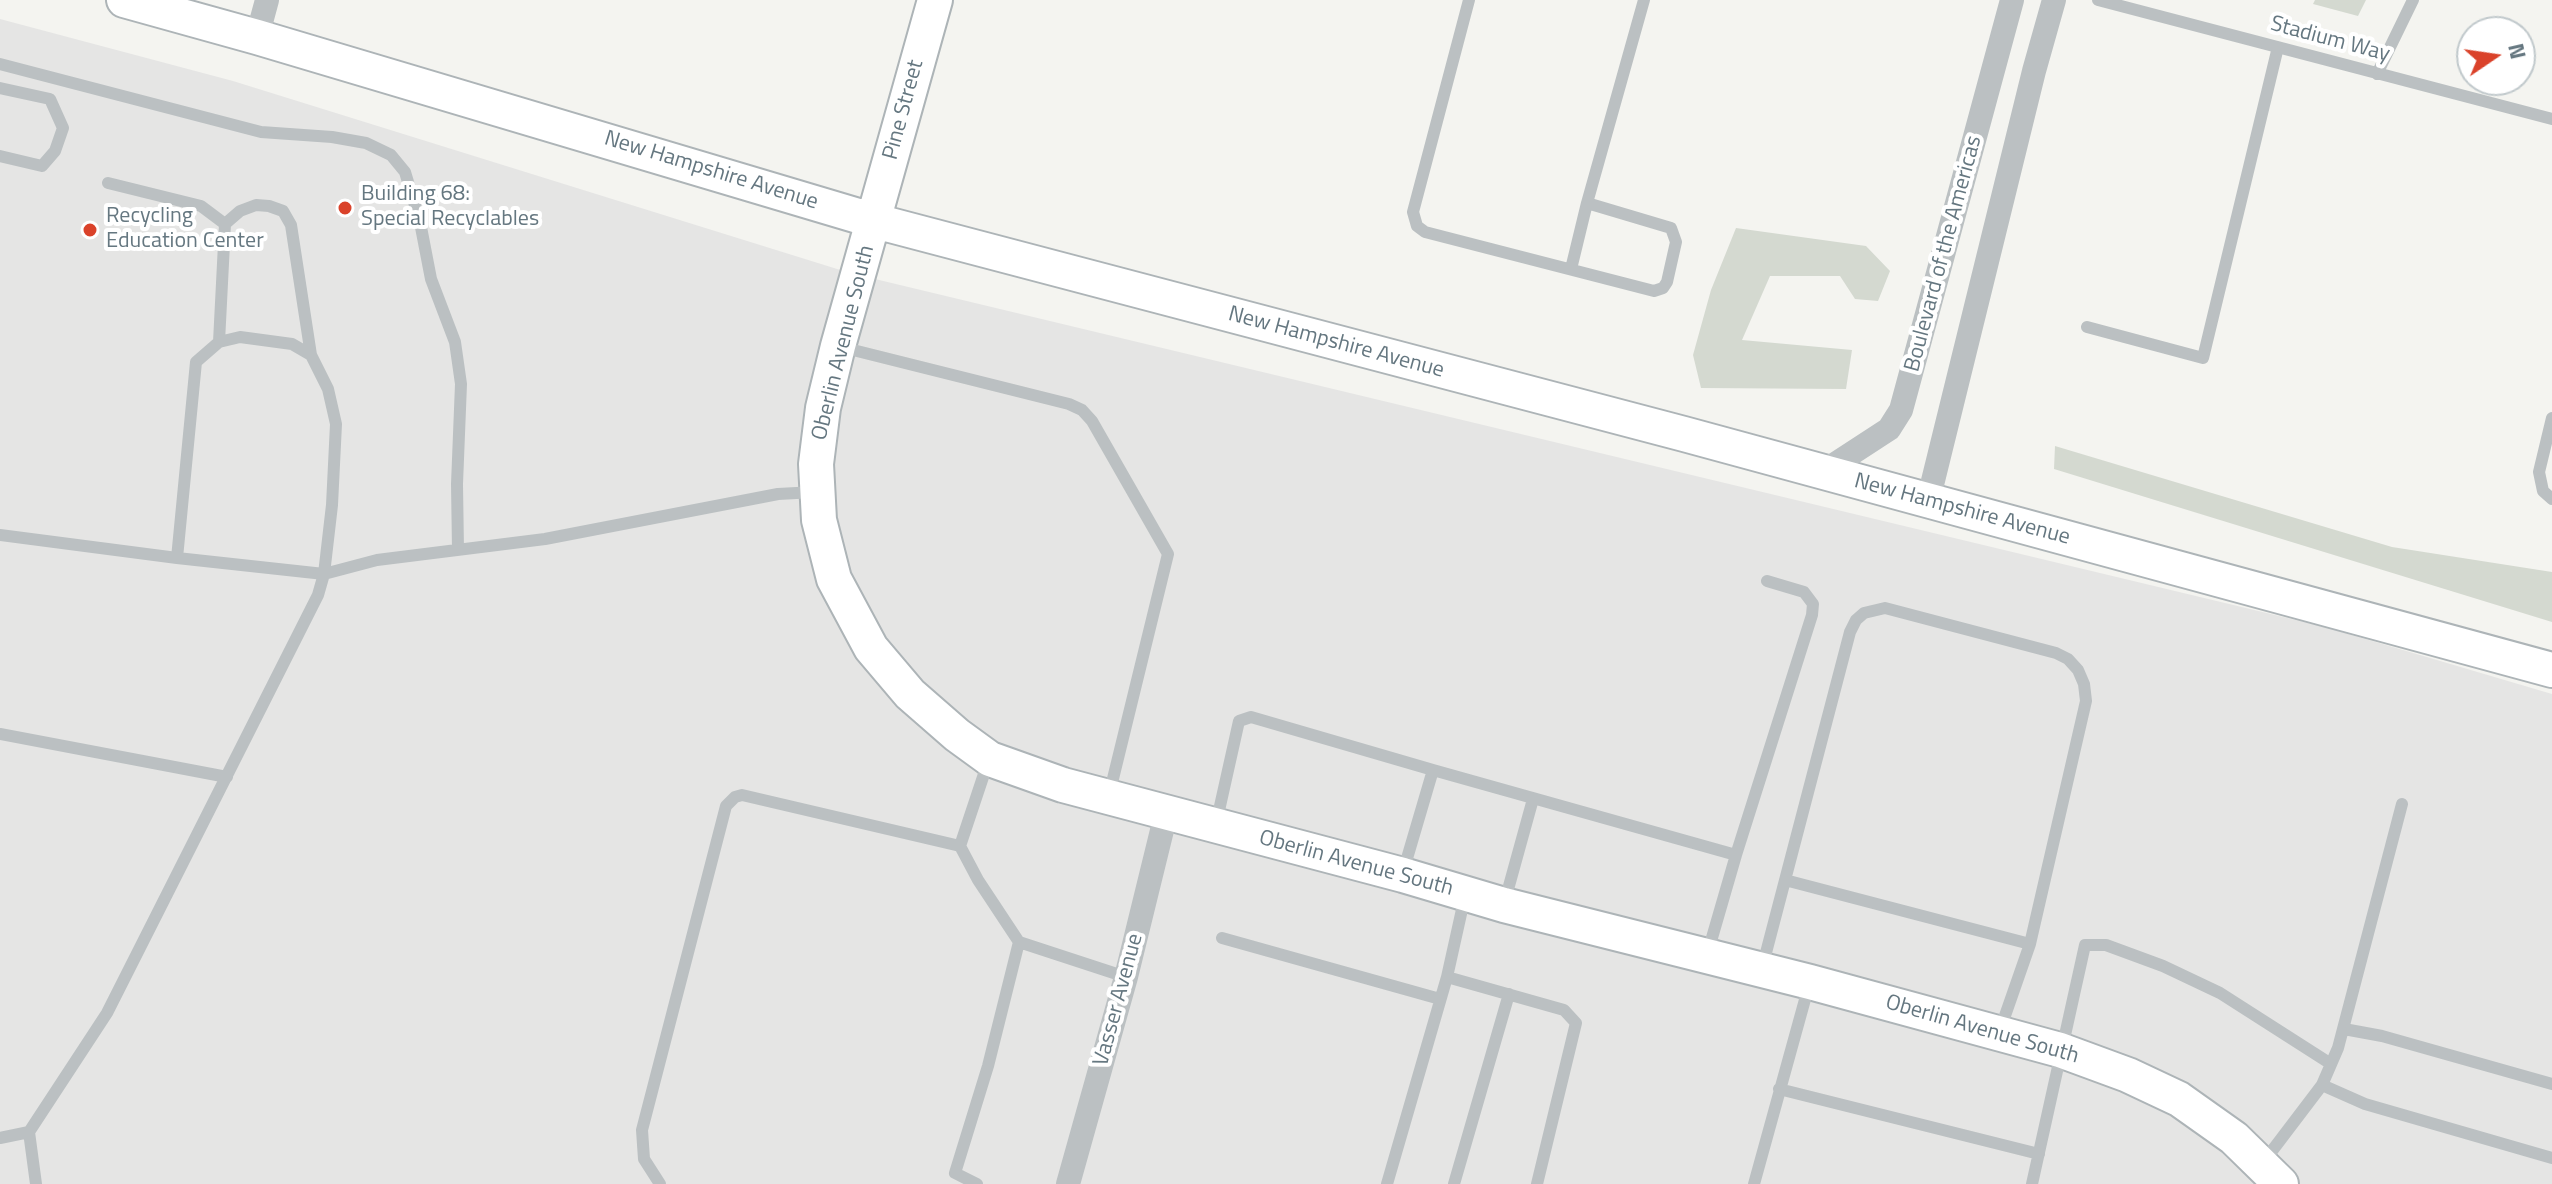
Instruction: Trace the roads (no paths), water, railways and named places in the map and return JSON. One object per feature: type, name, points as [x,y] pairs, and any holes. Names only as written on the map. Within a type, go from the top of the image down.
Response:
[{"type":"main road","name":"New Hampshire Avenue","points":[[124,0],[875,221],[1823,472],[2552,670]]},
{"type":"main road","name":"Pine Street","points":[[875,221],[935,0]]},
{"type":"main road","name":"Oberlin Avenue South","points":[[875,221],[838,346],[818,434],[819,520],[834,579],[871,648],[910,694],[990,759],[1039,777],[1166,814],[2060,1050],[2128,1075],[2179,1099],[2208,1117],[2272,1174]]},
{"type":"street","points":[[257,37],[267,0]]},
{"type":"street","name":"Boulevard of the Americas","points":[[1823,472],[1889,429],[1901,410],[2012,0]]},
{"type":"street","name":"Boulevard of the Americas","points":[[1928,501],[2054,0]]},
{"type":"street","name":"Vasser Avenue","points":[[1068,1184],[1126,977],[1166,814]]},
{"type":"lane","points":[[1469,0],[1413,212],[1414,219],[1425,232],[1650,291],[1660,290],[1667,282],[1676,242],[1671,228],[1587,203]]},
{"type":"lane","points":[[1571,269],[1644,0]]},
{"type":"lane","name":"Stadium Way","points":[[2098,0],[2552,119]]},
{"type":"lane","points":[[2377,74],[2413,0]]},
{"type":"lane","points":[[2087,327],[2203,358],[2278,47]]},
{"type":"lane","points":[[0,64],[261,132],[332,137],[366,143],[391,155],[405,172],[420,222],[431,279],[455,342],[461,384],[458,550]]},
{"type":"lane","points":[[0,88],[50,99],[63,128],[55,151],[42,166],[0,156]]},
{"type":"lane","points":[[108,183],[201,206],[225,224]]},
{"type":"lane","points":[[36,1184],[29,1132],[107,1013],[287,662],[318,595],[324,574],[336,424],[328,389],[311,355],[291,225],[283,211],[256,205],[240,211],[225,224],[219,342]]},
{"type":"lane","points":[[177,558],[196,362],[219,342],[240,337],[292,344],[311,355]]},
{"type":"lane","points":[[838,346],[1069,404],[1082,410],[1092,421],[1168,554],[1109,797]]},
{"type":"lane","points":[[2552,418],[2539,472],[2543,491],[2552,499]]},
{"type":"lane","points":[[0,535],[324,574],[377,560],[545,539],[778,494],[817,492]]},
{"type":"lane","points":[[1707,957],[1813,604],[1811,597],[1804,592],[1767,581]]},
{"type":"lane","points":[[1762,971],[1850,632],[1864,613],[1885,608],[2068,659],[2078,670],[2084,684],[2086,701],[2030,944],[1998,1034]]},
{"type":"lane","points":[[1215,827],[1239,721],[1251,717],[1736,855]]},
{"type":"lane","points":[[0,734],[227,777]]},
{"type":"lane","points":[[990,759],[960,846],[978,880],[1019,942],[1126,977]]},
{"type":"lane","points":[[1403,875],[1433,770]]},
{"type":"lane","points":[[660,1184],[644,1159],[642,1130],[726,806],[742,795],[960,846]]},
{"type":"lane","points":[[1504,905],[1533,799]]},
{"type":"lane","points":[[2272,1174],[2322,1085],[2344,1029],[2402,804]]},
{"type":"lane","points":[[1785,880],[2030,944]]},
{"type":"lane","points":[[1387,1184],[1447,977],[1465,893]]},
{"type":"lane","points":[[1222,938],[1440,999]]},
{"type":"lane","points":[[943,1184],[955,1173],[988,1066],[1019,942]]},
{"type":"lane","points":[[2032,1184],[2085,945],[2106,945],[2163,966],[2220,993],[2331,1064]]},
{"type":"lane","points":[[1447,977],[1564,1010],[1576,1023],[1537,1184]]},
{"type":"lane","points":[[1754,1184],[1810,982]]},
{"type":"lane","points":[[1454,1184],[1509,994]]},
{"type":"lane","points":[[2344,1029],[2382,1036],[2552,1084]]},
{"type":"lane","points":[[2322,1085],[2365,1104],[2552,1158]]},
{"type":"lane","points":[[1779,1089],[2039,1154]]},
{"type":"lane","points":[[0,1138],[29,1132]]},
{"type":"lane","points":[[955,1173],[977,1184]]},
{"type":"place","name":"Building 68: Special Recyclables","points":[[345,208]]},
{"type":"place","name":"Recycling Education Center","points":[[90,230]]}]
